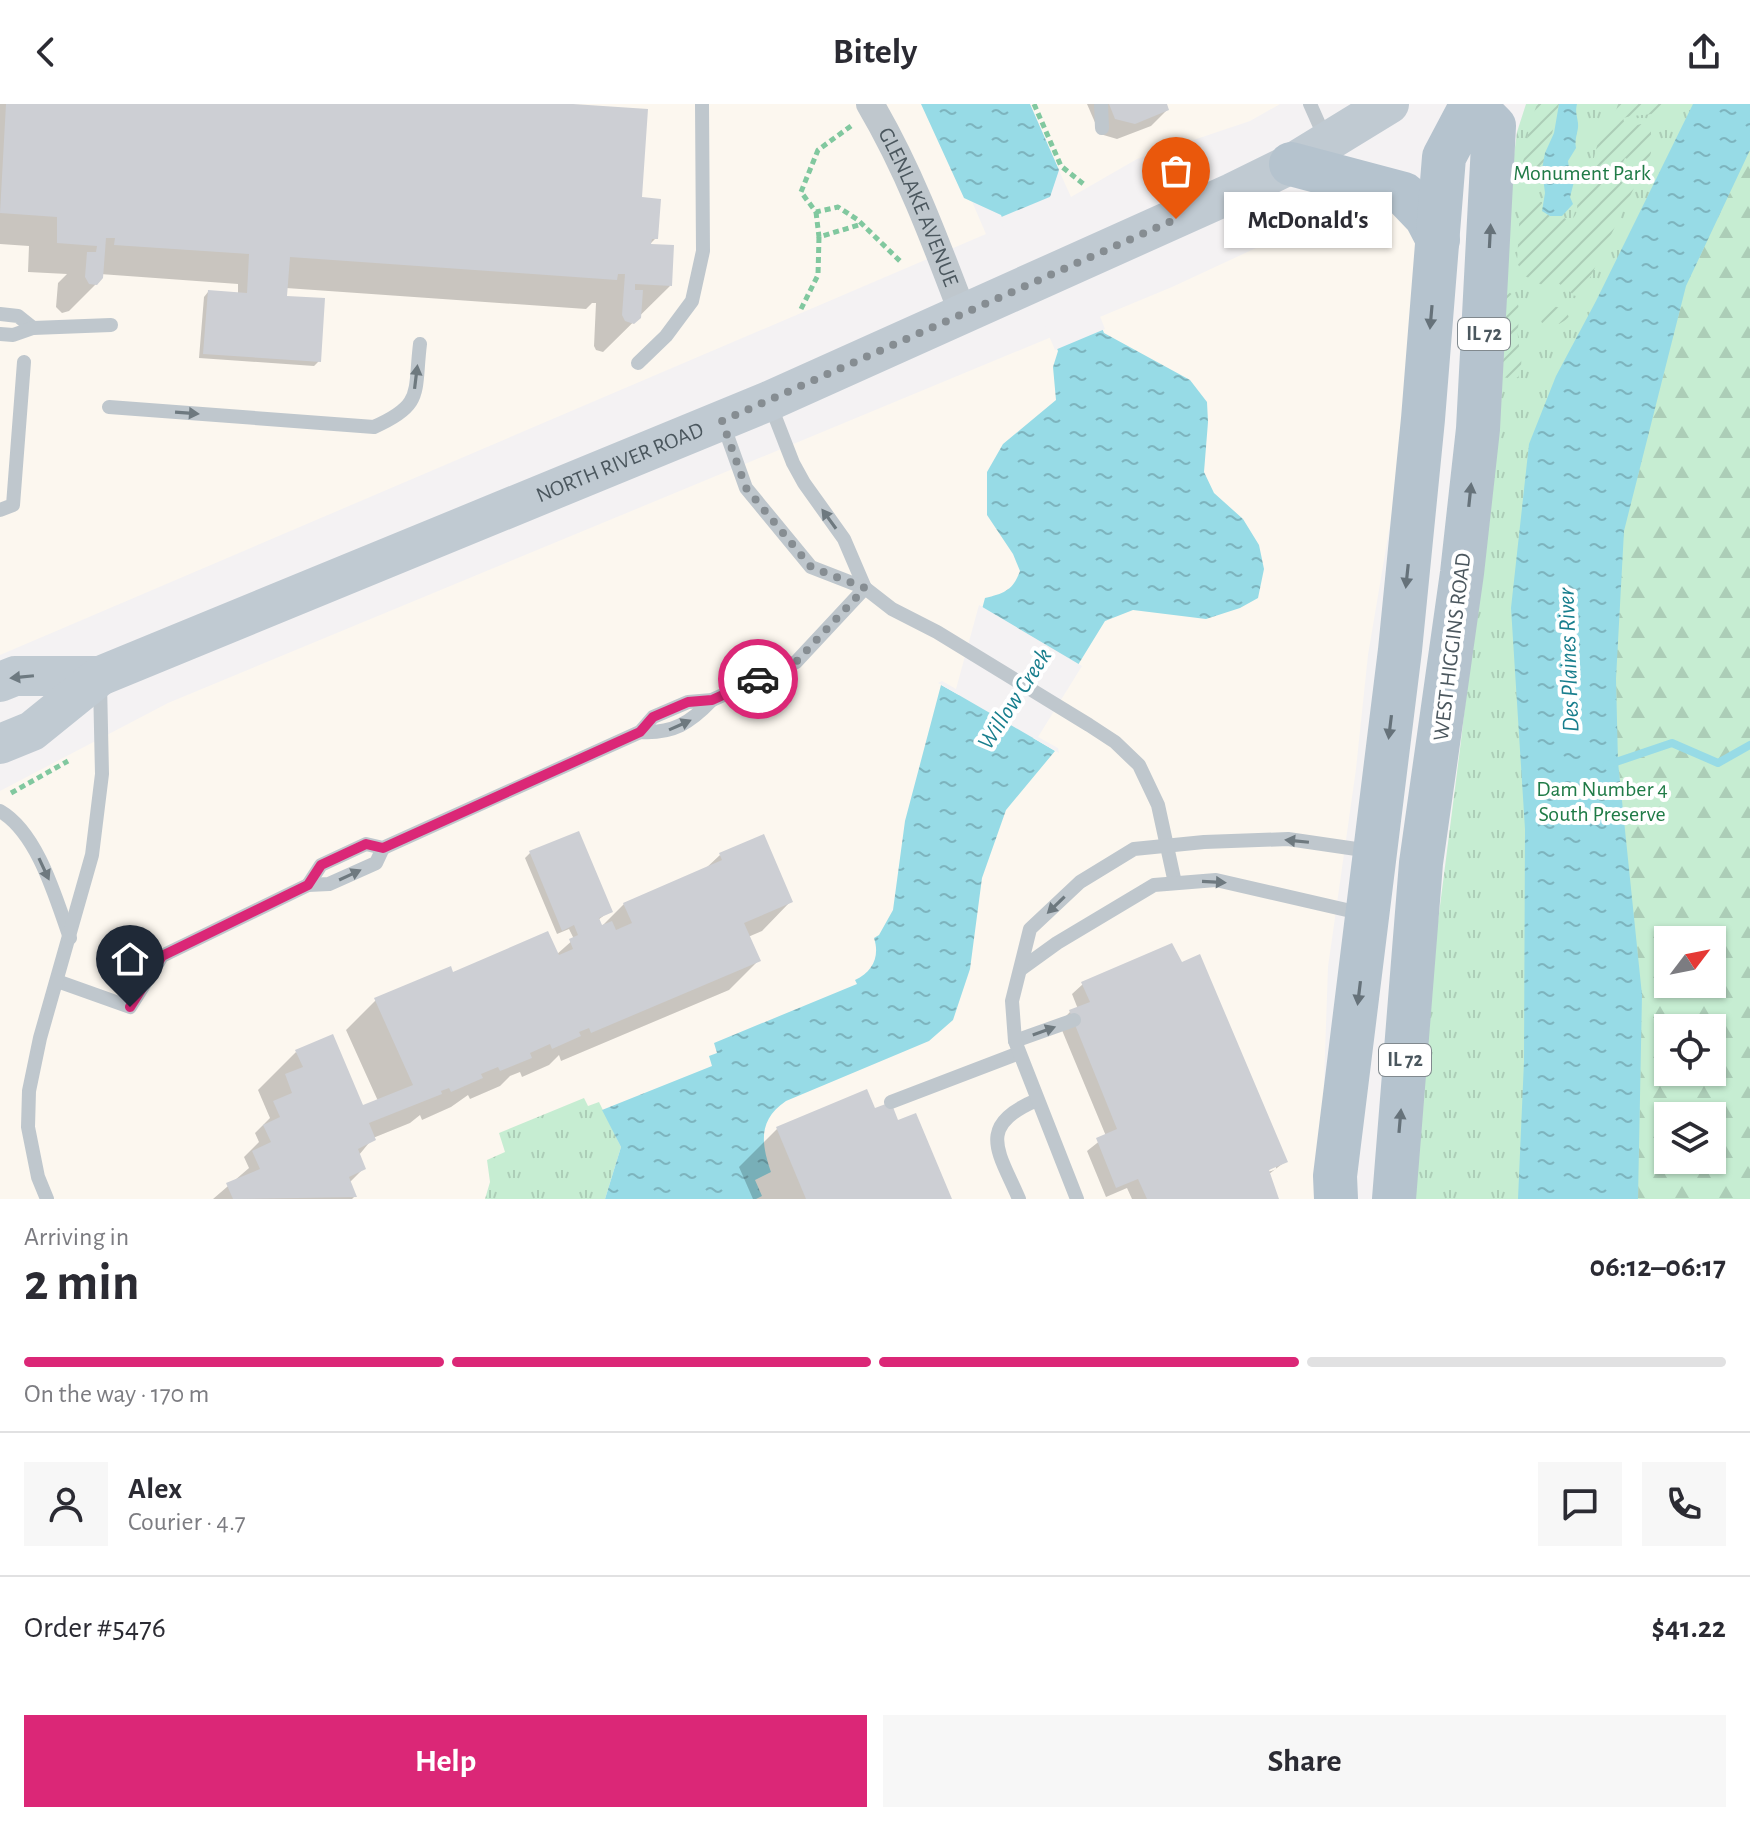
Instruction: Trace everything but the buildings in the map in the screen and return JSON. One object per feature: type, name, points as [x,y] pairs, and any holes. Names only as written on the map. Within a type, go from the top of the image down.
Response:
[{"type":"main road","name":"NORTH RIVER ROAD","points":[[0,744],[32,731],[100,676],[769,401],[1078,262],[1309,153],[1389,104]]},
{"type":"main road","name":"WEST HIGGINS ROAD","points":[[1336,1199],[1335,1176],[1400,650],[1444,157],[1472,104],[1494,126],[1478,429],[1462,573],[1421,863],[1394,1199]]},
{"type":"main road","points":[[1309,153],[1404,194],[1426,217],[1438,240]]},
{"type":"main road","name":"NORTH RIVER ROAD","points":[[0,682],[15,676],[100,676]]},
{"type":"street","name":"GLENLAKE AVENUE","points":[[864,112],[886,131],[963,314]]},
{"type":"street","points":[[1374,852],[1421,863]]},
{"type":"street","points":[[1369,916],[1416,922]]},
{"type":"lane","points":[[638,363],[666,336],[692,301],[703,251],[702,104]]},
{"type":"lane","points":[[1101,104],[1102,128]]},
{"type":"lane","points":[[1309,153],[1310,104]]},
{"type":"lane","points":[[0,314],[18,316],[33,328]]},
{"type":"lane","points":[[0,334],[13,335],[33,328],[111,325]]},
{"type":"lane","points":[[109,407],[374,427],[400,416],[413,400],[420,344]]},
{"type":"lane","points":[[0,510],[13,505],[24,362]]},
{"type":"lane","points":[[769,401],[793,463],[844,539],[865,588]]},
{"type":"lane","points":[[722,421],[746,488],[811,567],[865,588],[892,609],[937,632],[1089,725],[1115,742],[1139,765],[1158,805],[1175,883]]},
{"type":"lane","points":[[308,885],[321,865],[366,844],[383,848],[640,732],[653,717],[688,702],[712,700],[796,662],[865,588]]},
{"type":"lane","points":[[47,1199],[38,1177],[28,1127],[29,1091],[40,1038],[92,855],[102,774],[100,676]]},
{"type":"lane","points":[[0,811],[29,841],[45,869],[70,939]]},
{"type":"lane","points":[[1077,1199],[1017,1047],[1012,1001],[1030,929],[1080,882],[1134,849],[1288,839],[1374,852]]},
{"type":"lane","points":[[57,981],[130,1007],[162,956],[308,885],[329,884],[376,863],[383,848]]},
{"type":"lane","points":[[1021,969],[1057,943],[1154,885],[1216,880],[1369,916]]},
{"type":"lane","points":[[891,1102],[1074,1020]]},
{"type":"lane","points":[[1019,1199],[996,1145],[1000,1124],[1016,1109],[1037,1100]]},
{"type":"path","points":[[1034,104],[1061,166],[1086,186]]},
{"type":"path","points":[[801,309],[818,275],[819,237],[816,212],[801,192],[818,150],[864,112]]},
{"type":"path","points":[[816,212],[838,207],[862,224],[902,263]]},
{"type":"path","points":[[819,237],[862,224]]},
{"type":"path","points":[[10,794],[68,761]]},
{"type":"shaded area","points":[[0,104],[930,104],[986,234],[0,655]]},
{"type":"shaded area","points":[[1029,104],[1280,104],[1250,121],[1137,159],[1071,197]]},
{"type":"shaded area","points":[[1377,204],[1406,221],[1419,252],[1411,400],[1368,655],[1356,769],[1328,967],[1320,1199],[0,1199],[0,791],[168,703],[1172,287],[1327,215]]},
{"type":"green space","name":"Dam Number 4 South Preserve","points":[[1526,104],[1750,104],[1750,1199],[1412,1199],[1422,1047],[1461,741],[1499,400],[1512,170],[1517,132]]},
{"type":"green space","points":[[1537,104],[1559,104],[1543,172],[1534,178],[1521,174],[1529,128]]},
{"type":"green space","points":[[1618,104],[1670,104],[1654,113],[1623,118],[1626,128],[1651,125],[1651,153],[1645,167],[1625,158],[1615,179],[1634,188],[1582,294],[1575,296],[1557,282],[1542,285],[1525,276],[1517,263],[1520,207],[1531,201],[1542,202],[1542,211],[1550,216],[1571,220],[1589,180],[1600,137]]},
{"type":"green space","points":[[1750,150],[1750,1199],[1638,1199],[1642,995],[1618,762],[1616,679],[1624,531],[1686,286]]},
{"type":"green space","points":[[1505,290],[1516,299],[1519,311],[1521,367],[1518,377],[1511,379],[1500,376]]},
{"type":"green space","points":[[1548,305],[1566,309],[1569,318],[1559,324],[1542,323],[1537,312]]},
{"type":"green space","points":[[584,1098],[588,1106],[599,1102],[621,1147],[605,1199],[485,1199],[490,1182],[487,1160],[505,1152],[499,1133]]},
{"type":"water","name":"Willow Creek","points":[[921,104],[1030,104],[1059,170],[1050,197],[1104,333],[1190,380],[1207,402],[1204,472],[1214,493],[1243,519],[1259,545],[1264,569],[1258,598],[1240,608],[1206,619],[1133,610],[1105,621],[1033,738],[1055,751],[1006,810],[982,878],[970,969],[953,1020],[929,1041],[786,1101],[777,1108],[770,1116],[764,1133],[771,1172],[755,1180],[762,1196],[756,1199],[605,1199],[621,1147],[602,1110],[712,1066],[709,1056],[717,1053],[714,1043],[857,984],[855,980],[871,968],[876,951],[874,938],[879,935],[893,910],[905,821],[941,685],[959,695],[985,598],[1007,590],[1020,571],[1013,554],[987,515],[987,472],[1003,444],[1056,400],[1053,367],[1058,351],[1001,215],[964,198]]},
{"type":"water","points":[[1559,104],[1577,104],[1576,148],[1568,161],[1570,175],[1575,178],[1570,197],[1573,204],[1562,216],[1550,216],[1542,211],[1545,193],[1542,169],[1554,133]]},
{"type":"water","name":"Des Plaines River","points":[[1693,104],[1750,104],[1750,150],[1686,286],[1624,531],[1616,679],[1618,762],[1642,995],[1638,1199],[1518,1199],[1524,1061],[1525,829],[1511,608],[1529,444],[1556,376]]},
{"type":"pier","points":[[1052,196],[1105,329],[1055,350],[999,218]]},
{"type":"pier","points":[[979,605],[1082,666],[1038,737],[1058,748],[1059,753],[938,683],[942,681],[956,689]]},
{"type":"waterway","points":[[1607,765],[1672,743],[1718,763],[1750,745]]},
{"type":"way so far","points":[[758,679],[796,662],[865,588],[811,567],[746,488],[722,421],[1176,219]]},
{"type":"place","name":"McDonald's","points":[[1176,219]]},
{"type":"route","points":[[130,1007],[162,956],[308,885],[321,865],[366,844],[383,848],[640,732],[653,717],[688,702],[712,700],[758,679]]},
{"type":"park label","name":"Monument Park","points":[[1582,173]]}]
